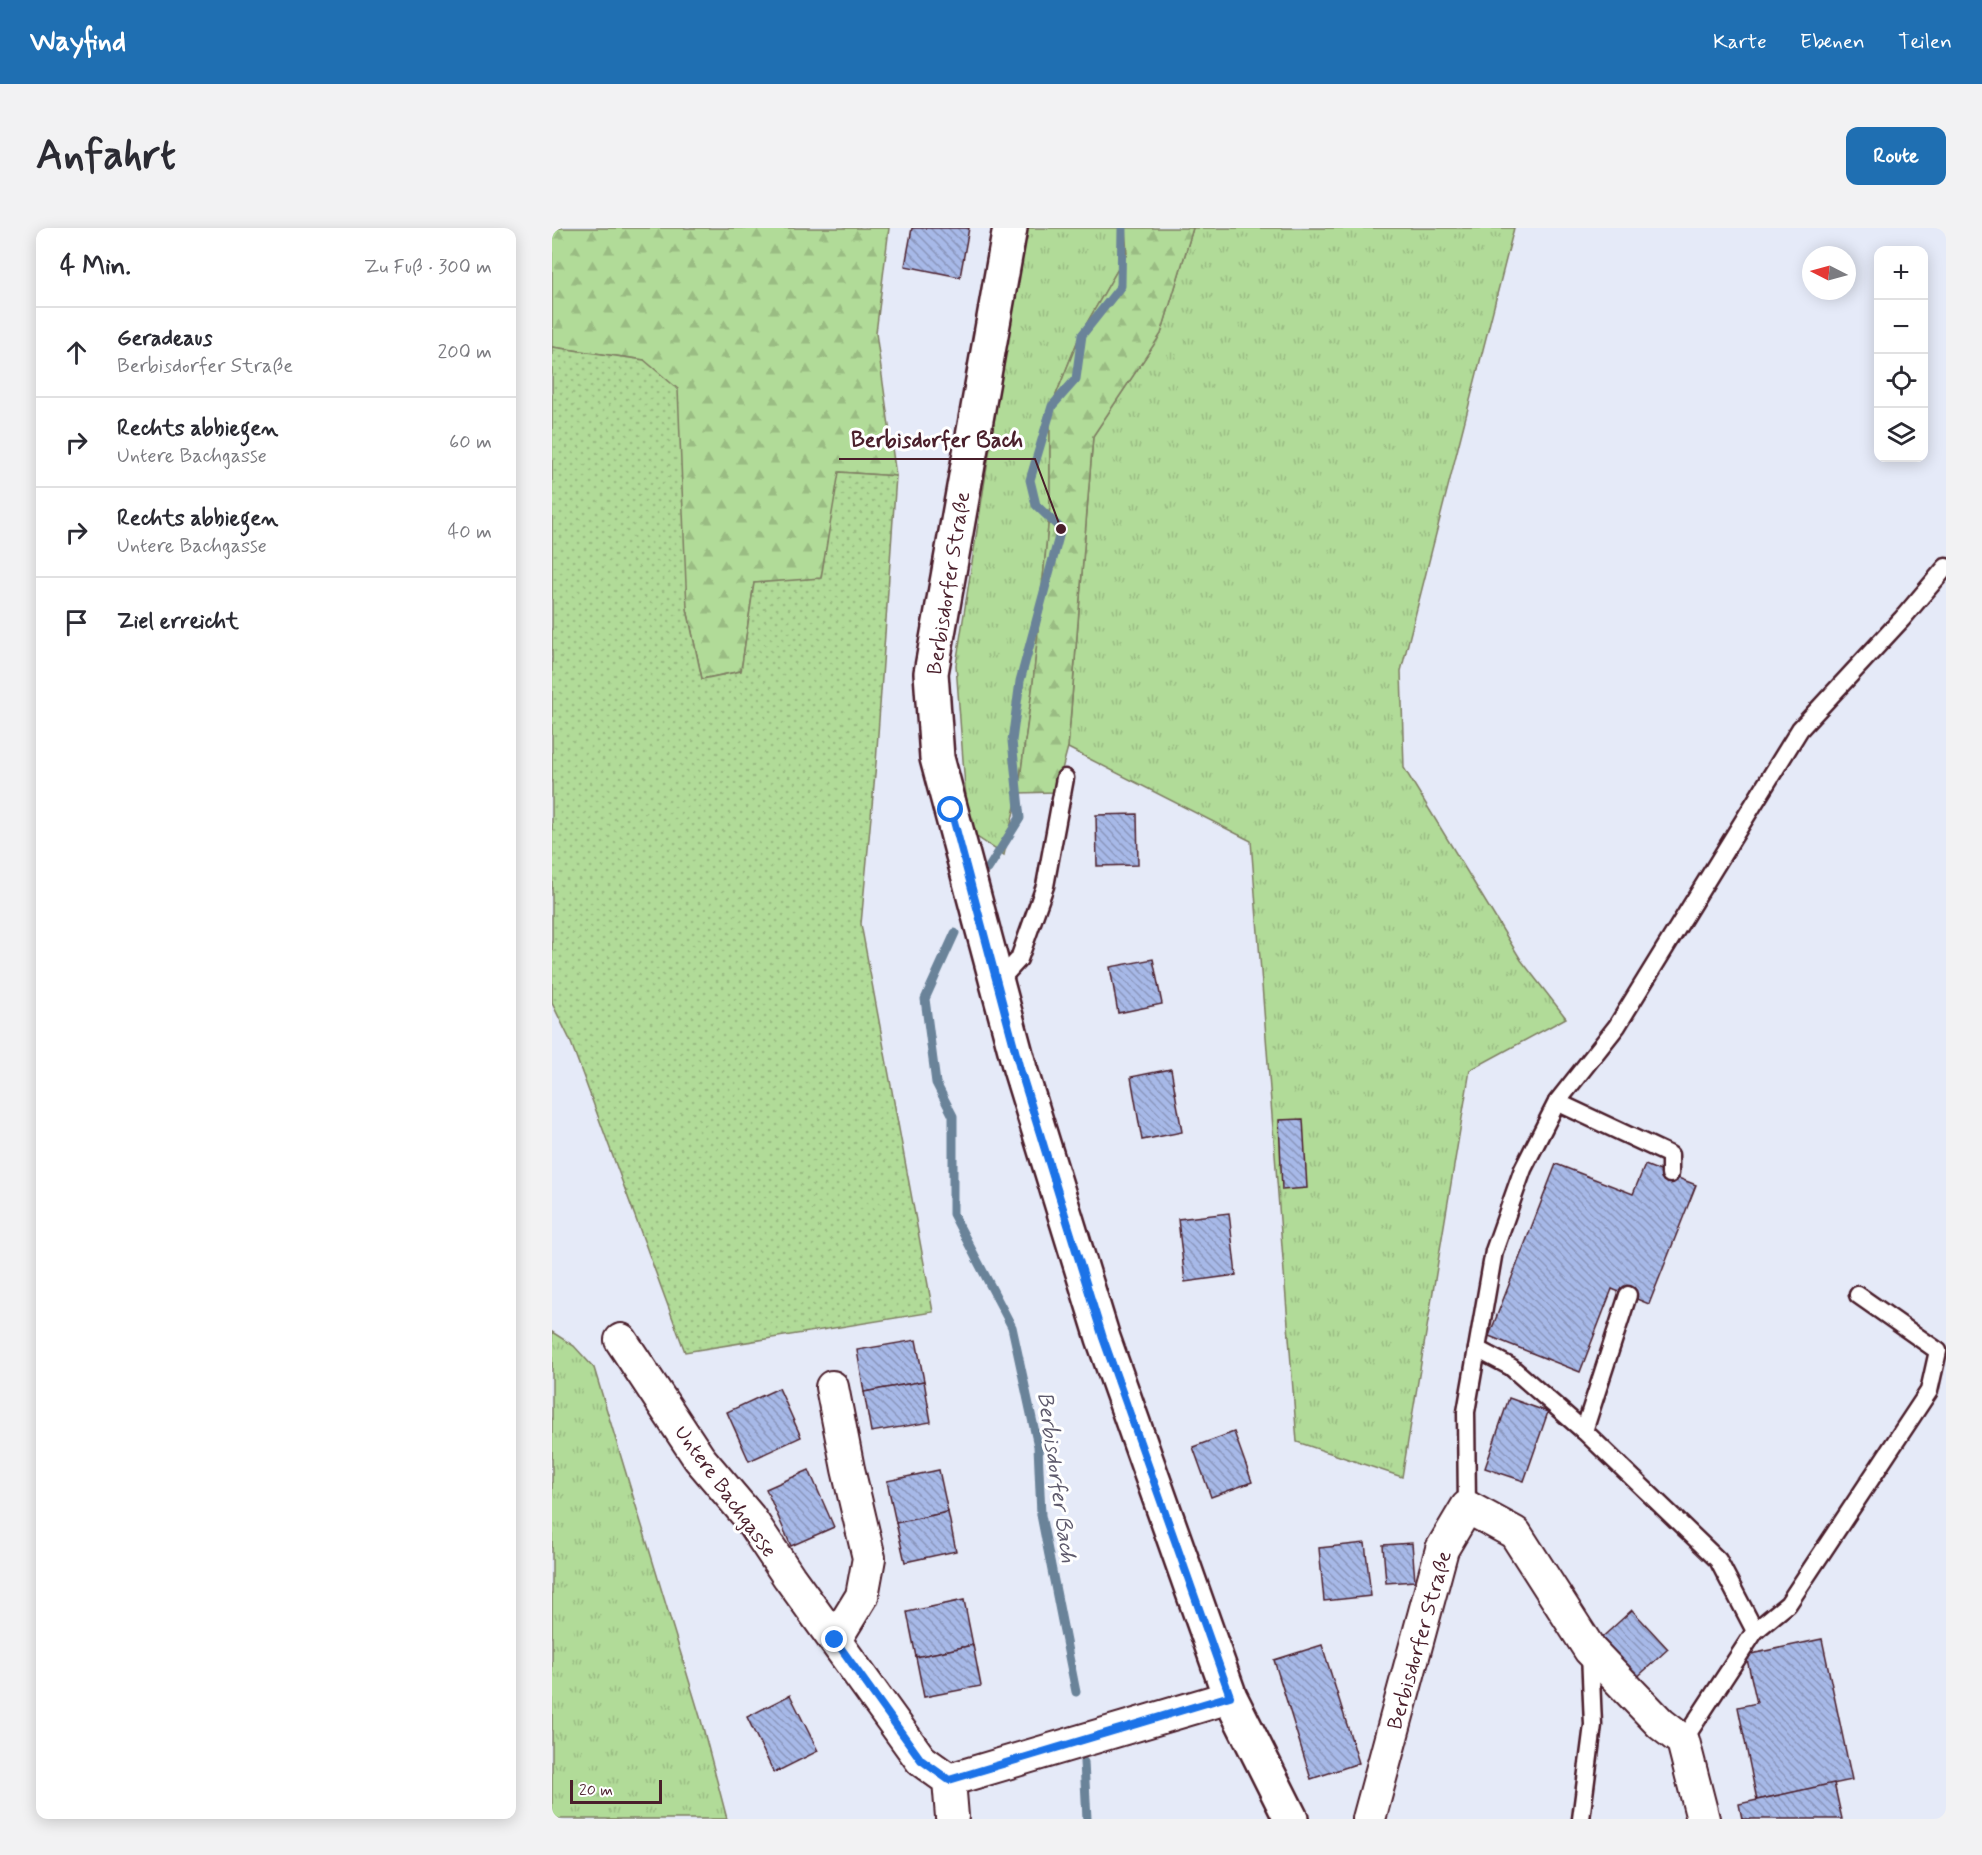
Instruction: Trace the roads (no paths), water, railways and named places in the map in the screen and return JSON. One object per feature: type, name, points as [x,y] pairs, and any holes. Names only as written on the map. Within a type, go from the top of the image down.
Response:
[{"type":"street","name":"Berbisdorfer Straße","points":[[1010,228],[931,673],[937,759],[1020,1069],[1103,1338],[1230,1696],[1291,1819]]},
{"type":"street","name":"Untere Bachgasse","points":[[621,1340],[699,1458],[749,1517],[789,1577],[921,1760],[949,1780]]},
{"type":"street","points":[[832,1386],[848,1469],[869,1558],[862,1596],[835,1640]]},
{"type":"street","name":"Berbisdorfer Straße","points":[[1369,1819],[1442,1549],[1467,1507]]},
{"type":"street","points":[[1467,1507],[1515,1533],[1590,1650],[1661,1724],[1683,1741],[1703,1819]]},
{"type":"street","points":[[952,1817],[949,1780],[1230,1696]]},
{"type":"lane","points":[[1467,1507],[1467,1412],[1494,1251],[1523,1169],[1557,1102],[1617,1026],[1800,729],[1902,619],[1946,567]]},
{"type":"lane","points":[[997,983],[1019,959],[1046,886],[1065,778]]},
{"type":"lane","points":[[1557,1102],[1670,1155],[1670,1174]]},
{"type":"lane","points":[[1584,1431],[1628,1295]]},
{"type":"lane","points":[[1683,1741],[1755,1631],[1788,1604],[1929,1391],[1938,1351],[1858,1295]]},
{"type":"lane","points":[[1477,1349],[1511,1367],[1584,1431],[1718,1560],[1755,1631]]},
{"type":"lane","points":[[1581,1819],[1593,1725],[1590,1650]]},
{"type":"waterway","name":"Berbisdorfer Bach","points":[[988,869],[1020,818],[1012,741],[1020,681],[1061,529],[1036,505],[1030,480],[1052,406],[1076,379],[1082,335],[1121,286],[1122,228]]},
{"type":"waterway","name":"Berbisdorfer Bach","points":[[955,933],[925,999],[936,1083],[953,1116],[953,1214],[1012,1327],[1038,1446],[1041,1515],[1076,1692]]},
{"type":"waterway","name":"Berbisdorfer Bach","points":[[1084,1762],[1087,1819]]},
{"type":"place","name":"Berbisdorfer Bach","points":[[1061,529]]}]
